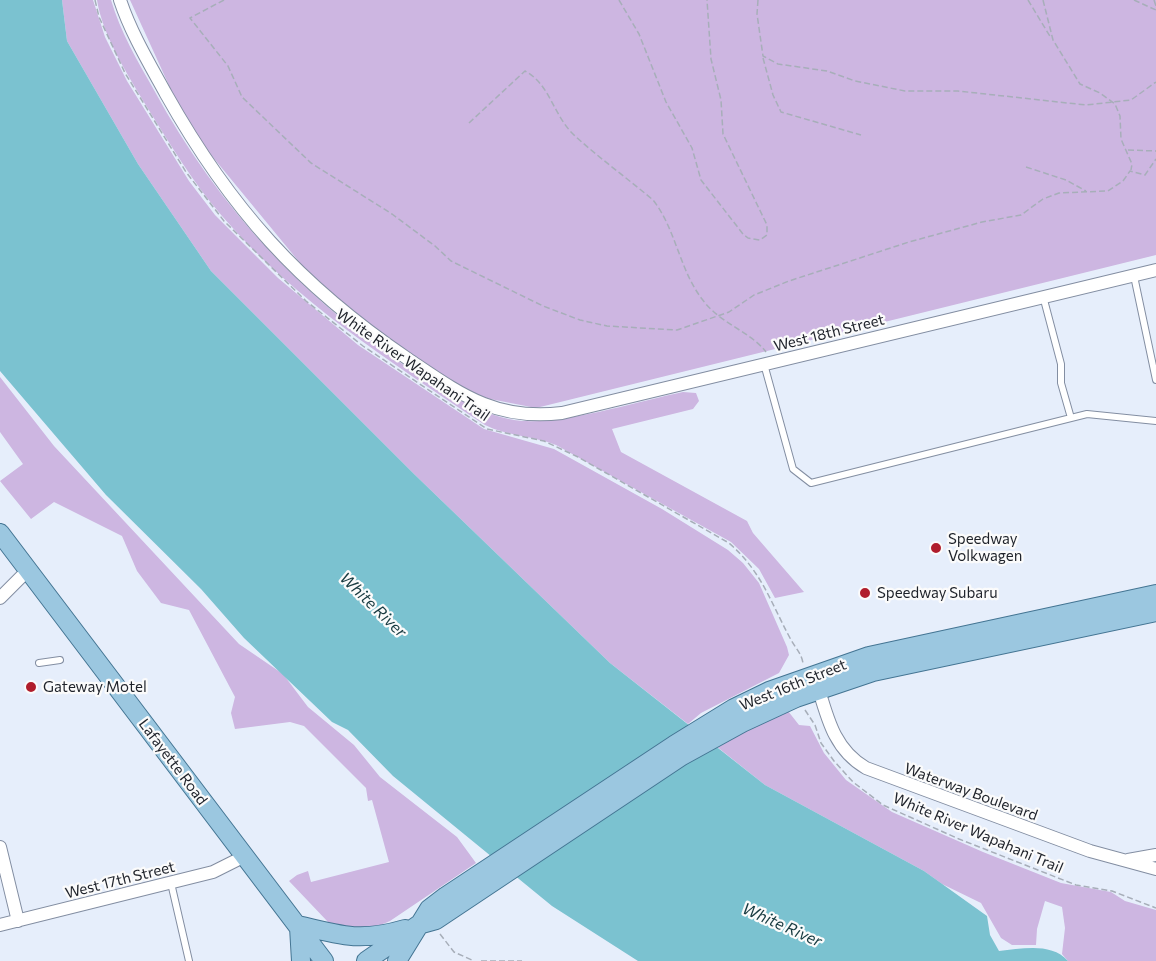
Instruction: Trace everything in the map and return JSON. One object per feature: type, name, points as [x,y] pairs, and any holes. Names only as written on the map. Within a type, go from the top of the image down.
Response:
[{"type":"main road","name":"Lafayette Road","points":[[0,533],[324,961]]},
{"type":"main road","name":"West 16th Street","points":[[366,961],[418,925],[429,909],[450,902],[738,715],[809,675],[869,656],[1156,594]]},
{"type":"main road","name":"West 16th Street","points":[[738,715],[873,672],[1156,612]]},
{"type":"main road","points":[[301,961],[298,925],[357,938],[380,936],[418,925]]},
{"type":"main road","points":[[397,961],[418,925]]},
{"type":"street","name":"West 18th Street","points":[[120,0],[134,37],[189,134],[226,190],[269,243],[335,305],[381,340],[466,397],[507,412],[532,415],[562,413],[1156,270]]},
{"type":"street","points":[[0,598],[28,570]]},
{"type":"street","name":"Waterway Boulevard","points":[[819,690],[836,738],[847,753],[862,766],[1090,851],[1156,869]]},
{"type":"street","points":[[0,847],[18,921]]},
{"type":"street","points":[[1126,861],[1156,855]]},
{"type":"street","name":"West 17th Street","points":[[0,925],[219,870],[245,856]]},
{"type":"lane","points":[[1134,275],[1156,380]]},
{"type":"lane","points":[[1043,296],[1061,364],[1061,383],[1071,418]]},
{"type":"lane","points":[[769,363],[793,469],[811,483],[1087,414],[1156,421]]},
{"type":"lane","points":[[39,663],[60,660]]},
{"type":"lane","points":[[171,883],[189,961]]},
{"type":"path","name":"White River Wapahani Trail","points":[[95,0],[103,27],[125,73],[186,172],[224,221],[281,278],[363,346],[487,429],[544,441],[578,457],[729,543],[748,560],[762,580],[791,640],[801,653],[803,668]]},
{"type":"path","points":[[224,0],[190,18],[228,66],[242,97],[311,164],[392,214],[451,261],[543,306],[580,320],[607,326],[677,330],[729,312],[754,295],[789,281],[982,222],[1021,215],[1043,199],[1059,193],[1108,191],[1123,181],[1130,171],[1131,164],[1121,139],[1120,116],[1115,104],[1100,93],[1080,84],[1028,0]]},
{"type":"path","points":[[619,0],[639,34],[666,102],[696,158],[701,180],[743,234],[748,238],[760,240],[767,235],[766,225],[723,134],[721,100],[710,51],[707,0]]},
{"type":"path","points":[[758,0],[757,14],[763,56],[773,95],[782,112],[861,135]]},
{"type":"path","points":[[1043,0],[1053,40]]},
{"type":"path","points":[[1134,0],[1156,10]]},
{"type":"path","points":[[1154,0],[1156,6]]},
{"type":"path","points":[[763,56],[778,64],[827,71],[855,81],[905,91],[958,90],[1086,105],[1115,104],[1131,100],[1156,82]]},
{"type":"path","points":[[469,123],[525,70],[538,78],[554,110],[573,134],[653,200],[663,213],[688,278],[716,316],[762,346],[769,363]]},
{"type":"path","points":[[1127,150],[1156,151]]},
{"type":"path","points":[[1130,171],[1145,175],[1156,159]]},
{"type":"path","points":[[1026,167],[1066,180],[1086,191]]},
{"type":"path","name":"White River Wapahani Trail","points":[[801,709],[808,711],[821,743],[834,761],[853,782],[883,805],[959,839],[1076,885],[1112,891],[1156,908]]},
{"type":"path","points":[[440,933],[454,952],[474,961]]},
{"type":"path","points":[[481,961],[522,961]]},
{"type":"shaded area","points":[[62,0],[93,0],[105,37],[127,81],[189,181],[215,215],[278,278],[358,345],[484,429],[554,449],[662,509],[728,550],[743,563],[759,583],[787,647],[789,655],[779,673],[701,713],[688,724],[610,663],[414,474],[211,271],[138,164],[67,41]]},
{"type":"shaded area","points":[[97,0],[111,0],[124,35],[142,68],[179,133],[207,175],[270,252],[343,320],[382,350],[456,398],[478,409],[514,420],[553,420],[575,417],[683,392],[696,393],[699,401],[693,409],[612,429],[621,452],[747,521],[753,533],[804,592],[775,598],[759,569],[731,542],[556,445],[502,432],[485,425],[380,354],[313,304],[251,247],[211,203],[192,177],[117,55],[105,28]]},
{"type":"shaded area","points":[[130,0],[1156,0],[1156,255],[536,408],[475,396],[404,350],[319,286],[188,127]]},
{"type":"shaded area","points":[[0,377],[54,446],[239,644],[283,674],[308,707],[354,745],[380,777],[457,837],[476,863],[390,921],[371,929],[335,926],[328,922],[289,881],[308,871],[311,882],[389,862],[372,800],[368,801],[366,788],[304,726],[290,722],[235,729],[231,713],[235,697],[189,610],[161,603],[137,571],[122,536],[54,502],[31,519],[0,481],[23,464],[0,432]]},
{"type":"shaded area","points":[[788,711],[799,725],[810,726],[824,753],[846,780],[892,812],[1061,883],[1111,892],[1125,901],[1156,910],[1156,961],[1068,961],[1062,954],[1065,928],[1062,907],[1045,901],[1037,929],[1036,945],[1012,945],[1001,938],[981,903],[942,884],[924,871],[765,785],[716,746]]},
{"type":"water","name":"White River","points":[[0,0],[62,0],[67,41],[138,164],[211,271],[414,474],[610,663],[765,785],[924,871],[987,916],[990,935],[999,951],[1026,948],[1045,949],[1061,955],[1068,961],[638,961],[552,906],[393,776],[348,730],[332,722],[244,638],[201,589],[106,495],[0,371]]},
{"type":"place","name":"Speedway Volkwagen","points":[[936,548]]},
{"type":"place","name":"Speedway Subaru","points":[[865,593]]},
{"type":"place","name":"Gateway Motel","points":[[31,687]]}]
